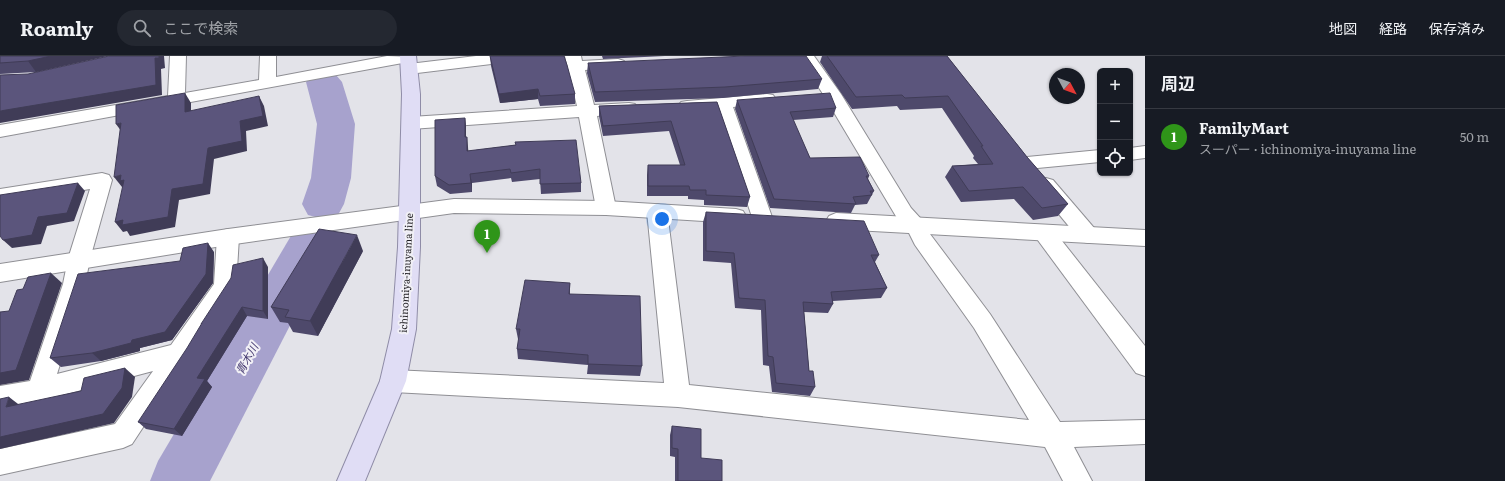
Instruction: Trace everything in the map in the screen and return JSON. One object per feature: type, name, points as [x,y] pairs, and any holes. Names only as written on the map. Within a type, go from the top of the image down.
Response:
[{"type":"main road","name":"ichinomiya-inuyama line","points":[[351,481],[393,381],[404,330],[411,123],[411,94],[408,60]]},
{"type":"street","points":[[176,100],[178,56]]},
{"type":"street","points":[[267,84],[268,56]]},
{"type":"street","points":[[0,131],[408,60],[516,56]]},
{"type":"street","points":[[807,57],[824,95],[904,213],[915,225],[922,239],[982,321],[1053,435],[1078,481]]},
{"type":"street","points":[[606,208],[587,110],[574,61],[637,63]]},
{"type":"street","points":[[670,106],[723,104],[780,98]]},
{"type":"street","points":[[723,104],[762,217]]},
{"type":"street","points":[[411,123],[587,110],[648,108]]},
{"type":"street","points":[[1133,154],[1145,152]]},
{"type":"street","points":[[1088,235],[1023,157],[1097,156]]},
{"type":"street","points":[[0,196],[102,180],[78,259],[74,284],[52,348],[40,390]]},
{"type":"street","points":[[0,273],[78,259],[409,211],[454,206],[606,208],[785,218]]},
{"type":"street","points":[[657,211],[678,395]]},
{"type":"street","points":[[815,220],[1145,238]]},
{"type":"street","points":[[1044,233],[1145,365]]},
{"type":"street","points":[[0,462],[123,435],[225,286],[228,237]]},
{"type":"street","points":[[0,398],[40,390],[180,353]]},
{"type":"street","points":[[393,381],[678,395],[1053,435],[1145,432]]},
{"type":"building","points":[[0,56],[51,56],[28,61],[0,63]]},
{"type":"building","points":[[109,56],[159,56],[159,58],[155,58],[156,85],[0,111],[0,75],[28,74]]},
{"type":"building","points":[[490,56],[564,56],[575,94],[540,96],[538,89],[499,94]]},
{"type":"building","points":[[745,56],[806,56],[822,79],[725,87],[595,92],[588,63]]},
{"type":"building","points":[[827,56],[947,56],[1027,157],[1068,204],[1042,208],[1023,187],[969,191],[952,166],[993,164],[981,146],[983,146],[948,96],[905,98],[902,95],[856,97]]},
{"type":"building","points":[[185,93],[185,112],[259,96],[263,116],[240,121],[242,141],[208,148],[203,184],[172,189],[168,217],[122,225],[123,220],[115,222],[124,180],[120,181],[121,175],[114,177],[121,123],[116,124],[116,105]]},
{"type":"building","points":[[830,93],[836,108],[790,112],[810,158],[860,157],[869,176],[866,176],[874,191],[870,191],[872,195],[853,197],[856,204],[774,199],[737,100]]},
{"type":"building","points":[[717,102],[750,197],[706,195],[706,190],[690,190],[689,186],[648,186],[648,165],[685,165],[671,121],[603,126],[599,106]]},
{"type":"building","points":[[465,118],[467,151],[516,145],[515,142],[576,140],[581,183],[540,184],[540,169],[511,173],[510,169],[470,174],[471,183],[449,185],[435,176],[435,120]]},
{"type":"building","points":[[78,183],[67,213],[38,217],[32,235],[3,240],[0,236],[0,195]]},
{"type":"building","points":[[706,212],[864,221],[879,255],[871,255],[887,288],[831,292],[833,304],[803,302],[809,371],[813,371],[815,387],[776,383],[773,357],[768,356],[765,300],[739,298],[734,253],[706,251]]},
{"type":"building","points":[[319,229],[357,235],[310,321],[285,317],[289,310],[271,307]]},
{"type":"building","points":[[208,243],[206,274],[165,332],[132,340],[131,343],[92,353],[50,358],[78,274],[180,261],[183,248]]},
{"type":"building","points":[[263,258],[263,311],[242,307],[197,378],[205,379],[174,429],[138,422],[231,278],[233,265]]},
{"type":"building","points":[[51,273],[16,370],[0,373],[0,312],[9,311],[17,290],[23,289],[28,277]]},
{"type":"building","points":[[525,280],[570,283],[569,294],[640,296],[642,366],[588,364],[588,355],[517,349],[520,329],[516,329]]},
{"type":"building","points":[[125,368],[122,388],[103,414],[0,437],[0,399],[9,397],[6,407],[81,391],[84,378]]},
{"type":"building","points":[[672,426],[701,429],[701,458],[722,460],[722,481],[678,481],[678,449],[672,448]]},
{"type":"waterway","name":"青木川","points":[[323,204],[331,178],[336,124],[324,82]]},
{"type":"waterway","name":"青木川","points":[[179,481],[314,236]]},
{"type":"place","name":"FamilyMart","points":[[487,253]]}]
